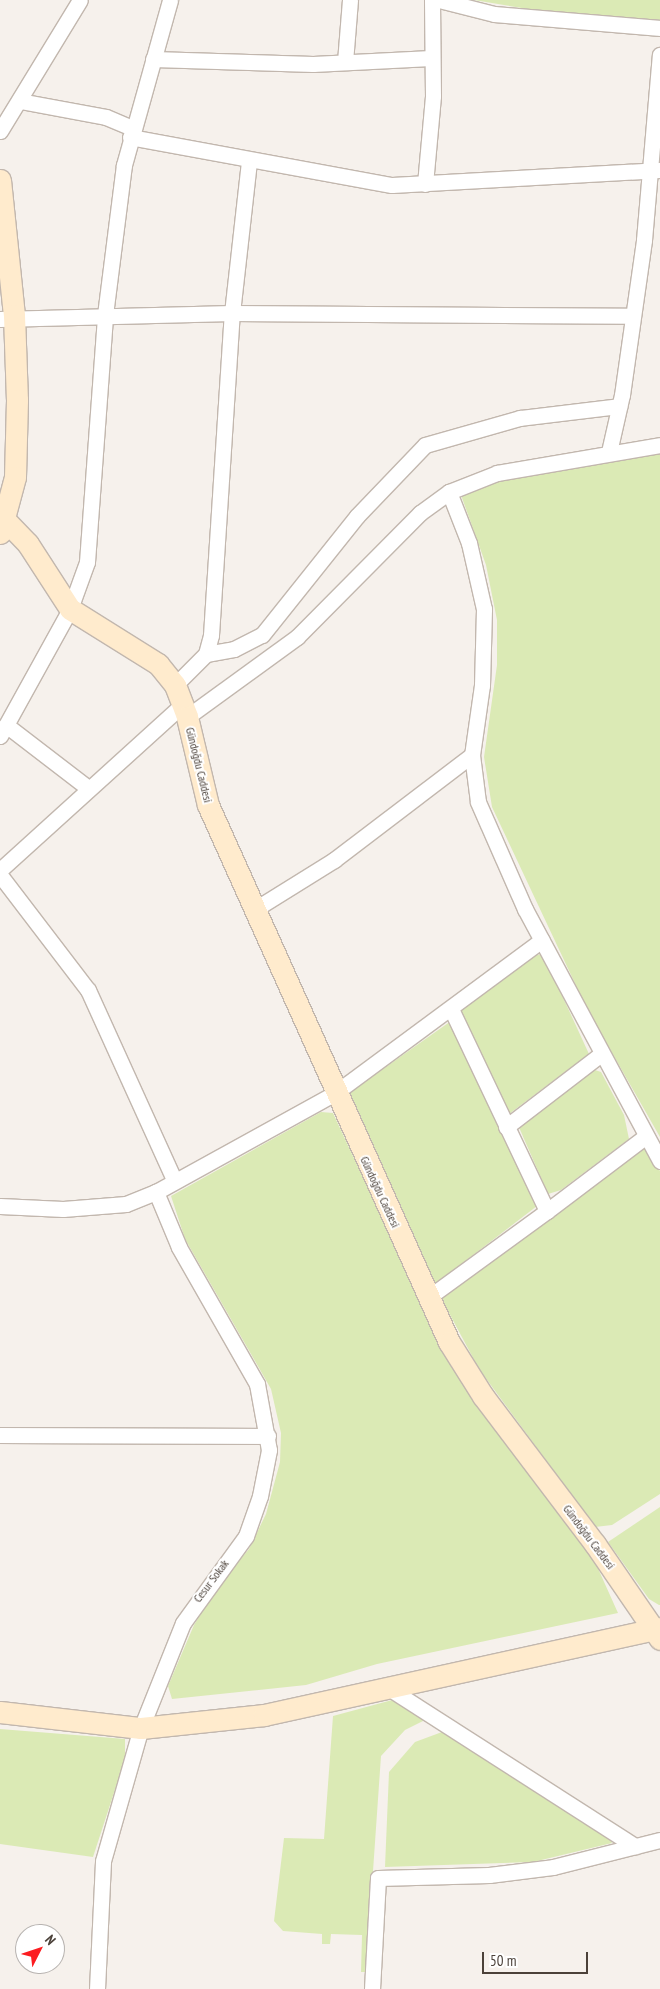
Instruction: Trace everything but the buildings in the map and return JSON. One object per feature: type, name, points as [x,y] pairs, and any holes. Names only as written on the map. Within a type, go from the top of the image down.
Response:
[{"type":"street","points":[[0,131],[20,101],[38,63],[80,0]]},
{"type":"street","points":[[88,788],[3,731],[70,609],[87,562],[105,314],[131,133],[170,0]]},
{"type":"street","points":[[345,62],[350,0]]},
{"type":"street","points":[[425,184],[431,136],[432,0]]},
{"type":"street","points":[[439,0],[508,16],[660,28]]},
{"type":"street","points":[[609,452],[619,406],[630,316],[654,170],[660,55]]},
{"type":"street","points":[[153,60],[345,62],[431,58]]},
{"type":"street","points":[[20,101],[106,117],[131,133],[249,162],[370,183],[425,184],[654,170]]},
{"type":"street","points":[[181,702],[206,654],[211,635],[232,313],[249,162]]},
{"type":"street","points":[[0,180],[16,457],[2,523],[28,544],[70,609],[158,664],[181,702]]},
{"type":"street","points":[[7,317],[232,313],[630,316]]},
{"type":"street","points":[[206,654],[234,649],[262,635],[356,516],[425,445],[520,418],[619,406]]},
{"type":"street","points":[[0,870],[181,702],[297,637],[420,513],[449,492],[498,473],[609,452],[660,445]]},
{"type":"street","points":[[449,492],[469,543],[484,609],[482,685],[472,756],[486,825],[600,1055],[645,1138],[660,1161]]},
{"type":"street","name":"Gündoğdu Caddesi","points":[[181,702],[208,805],[257,908],[335,1093],[449,1342],[483,1396],[658,1632]]},
{"type":"street","points":[[257,908],[334,860],[472,756]]},
{"type":"street","points":[[0,876],[88,990],[174,1180]]},
{"type":"street","points":[[0,1206],[63,1209],[126,1204],[156,1192],[174,1180],[335,1093],[542,940]]},
{"type":"street","points":[[451,1009],[547,1211]]},
{"type":"street","points":[[506,1127],[600,1055]]},
{"type":"street","points":[[429,1297],[645,1138]]},
{"type":"street","name":"Cesur Sokak","points":[[97,1989],[97,1913],[103,1861],[141,1728],[183,1623],[246,1536],[260,1496],[268,1436],[263,1402],[248,1364],[199,1285],[156,1192]]},
{"type":"street","points":[[0,1435],[268,1436]]},
{"type":"street","points":[[0,1712],[141,1728],[264,1715],[387,1687],[658,1632]]},
{"type":"street","points":[[387,1687],[635,1846]]},
{"type":"street","points":[[372,1989],[378,1878],[489,1875],[544,1868],[660,1840]]},
{"type":"green space","points":[[474,0],[660,0],[660,20],[534,10]]},
{"type":"green space","points":[[660,454],[660,1137],[587,1009],[492,807],[484,757],[497,665],[497,620],[486,565],[461,495],[510,478],[601,458]]},
{"type":"green space","points":[[543,954],[589,1054],[509,1114],[460,1010],[530,956]]},
{"type":"green space","points":[[451,1021],[537,1206],[434,1285],[349,1093]]},
{"type":"green space","points":[[595,1070],[601,1072],[624,1115],[629,1139],[561,1190],[548,1194],[518,1125]]},
{"type":"green space","points":[[321,1112],[333,1113],[397,1251],[587,1544],[618,1613],[377,1664],[306,1685],[172,1699],[168,1686],[194,1625],[217,1587],[249,1549],[266,1514],[280,1462],[281,1433],[271,1389],[185,1239],[171,1196]]},
{"type":"green space","points":[[645,1148],[660,1171],[660,1494],[612,1525],[595,1527],[479,1369],[441,1298]]},
{"type":"green space","points":[[660,1507],[659,1605],[649,1599],[608,1542]]},
{"type":"green space","points":[[396,1699],[422,1715],[423,1721],[405,1730],[381,1756],[366,1972],[361,1972],[362,1935],[331,1934],[330,1944],[322,1944],[322,1934],[283,1931],[274,1921],[284,1838],[324,1839],[333,1716]]},
{"type":"green space","points":[[0,1729],[125,1739],[125,1759],[93,1857],[0,1844]]},
{"type":"green space","points":[[442,1732],[606,1833],[612,1843],[533,1862],[385,1867],[389,1772],[415,1742]]}]
